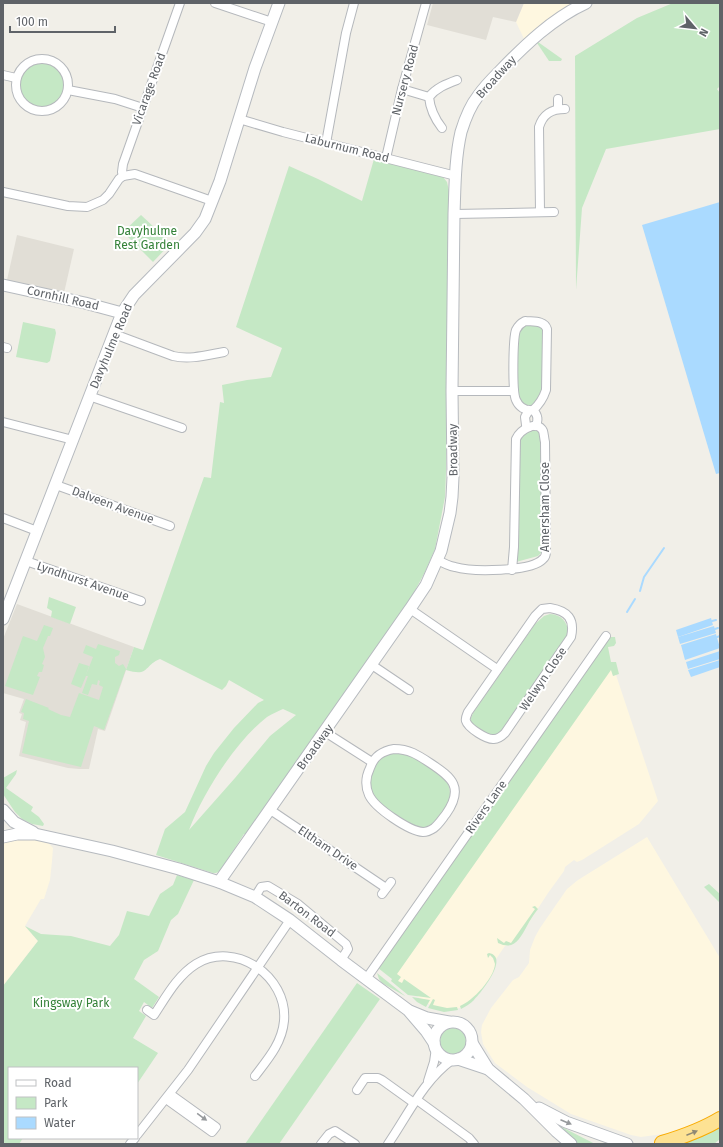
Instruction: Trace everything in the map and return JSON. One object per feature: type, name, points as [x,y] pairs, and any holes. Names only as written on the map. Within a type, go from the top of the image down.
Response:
[{"type":"highway","points":[[659,1143],[681,1138],[720,1119]]},
{"type":"street","name":"Vicarage Road","points":[[123,176],[123,164],[180,3]]},
{"type":"street","points":[[215,3],[272,22]]},
{"type":"street","name":"Davyhulme Road","points":[[3,619],[122,313],[134,295],[200,227],[205,219],[255,68],[279,3]]},
{"type":"street","points":[[326,143],[346,32],[354,3]]},
{"type":"street","name":"Nursery Road","points":[[386,158],[402,89],[426,3]]},
{"type":"street","name":"Broadway","points":[[219,882],[372,665],[426,585],[438,560],[446,533],[452,497],[454,214],[456,176],[462,132],[471,106],[509,61],[532,40],[563,16],[586,3]]},
{"type":"street","points":[[44,59],[52,61],[60,66],[65,72],[68,81],[68,90],[66,97],[55,109],[39,112],[25,106],[20,100],[16,93],[16,78],[20,70],[31,62],[44,59]]},
{"type":"street","points":[[3,75],[16,78]]},
{"type":"street","points":[[442,128],[436,120],[429,103],[429,97],[433,91],[443,85],[457,80]]},
{"type":"street","points":[[402,89],[429,97]]},
{"type":"street","points":[[68,90],[115,99],[143,108]]},
{"type":"street","points":[[540,212],[539,127],[541,120],[546,114],[552,110],[562,109],[558,99]]},
{"type":"street","name":"Laburnum Road","points":[[239,119],[283,132],[456,176]]},
{"type":"street","points":[[3,192],[68,206],[88,207],[103,200],[123,176],[135,174],[212,201]]},
{"type":"street","points":[[454,214],[554,212]]},
{"type":"street","name":"Cornhill Road","points":[[3,285],[85,303],[122,313]]},
{"type":"street","points":[[452,391],[514,391],[515,335],[517,329],[520,324],[525,321],[541,322],[546,326],[546,390],[540,405],[531,410],[532,423],[521,431],[516,439],[514,547],[512,570]]},
{"type":"street","points":[[114,334],[181,358],[224,352]]},
{"type":"street","name":"Amersham Close","points":[[438,560],[454,567],[464,569],[512,570],[538,563],[546,556],[545,442],[543,431],[532,423],[537,415],[531,410],[523,408],[519,405],[514,396],[514,391]]},
{"type":"street","points":[[89,396],[182,428]]},
{"type":"street","points":[[3,422],[73,440]]},
{"type":"street","name":"Dalveen Avenue","points":[[56,485],[170,526]]},
{"type":"street","points":[[3,518],[37,531]]},
{"type":"street","name":"Lyndhurst Avenue","points":[[26,561],[141,601]]},
{"type":"street","name":"Welwyn Close","points":[[550,608],[566,613],[570,619],[573,629],[571,637],[505,733],[499,738],[494,739],[488,738],[468,726],[465,718],[497,669],[535,616],[542,609],[550,608]]},
{"type":"street","points":[[410,609],[497,669]]},
{"type":"street","name":"Rivers Lane","points":[[366,979],[606,636]]},
{"type":"street","points":[[372,665],[409,690]]},
{"type":"street","points":[[325,732],[372,762]]},
{"type":"street","points":[[402,749],[416,754],[447,774],[451,779],[455,795],[451,806],[438,825],[424,832],[408,828],[378,806],[369,795],[367,788],[368,772],[372,762],[385,751],[402,749]]},
{"type":"street","name":"Eltham Drive","points":[[270,809],[386,888]]},
{"type":"street","points":[[3,810],[19,826],[35,834]]},
{"type":"street","points":[[3,836],[35,834]]},
{"type":"street","name":"Barton Road","points":[[35,834],[179,868],[255,897],[290,920],[408,1010],[426,1031],[435,1046]]},
{"type":"street","name":"Barton Road","points":[[255,897],[261,887],[268,886],[298,904],[346,944],[348,949],[341,960]]},
{"type":"street","points":[[138,1134],[168,1096],[290,920]]},
{"type":"street","points":[[146,1010],[154,1015],[186,971],[206,959],[226,956],[246,961],[258,968],[270,978],[279,991],[283,1001],[284,1016],[282,1034],[277,1046],[255,1076]]},
{"type":"street","name":"Barton Road","points":[[408,1010],[428,1018],[449,1022]]},
{"type":"street","points":[[427,1083],[434,1062],[436,1032],[440,1027],[449,1022],[460,1023],[470,1032],[472,1043],[488,1069],[524,1099],[556,1131],[572,1144]]},
{"type":"street","points":[[391,1143],[427,1083],[442,1067],[468,1053],[472,1043]]},
{"type":"street","points":[[435,1046],[442,1057],[488,1069]]},
{"type":"street","points":[[357,1090],[365,1078],[378,1078],[416,1101],[469,1138],[474,1144]]},
{"type":"street","points":[[168,1096],[216,1127],[212,1132],[168,1096]]},
{"type":"street","points":[[524,1099],[566,1122],[628,1144]]},
{"type":"street","points":[[322,1144],[329,1134],[335,1131],[355,1144]]},
{"type":"shaded area","points":[[433,3],[524,3],[516,22],[493,17],[486,40],[427,25]]},
{"type":"shaded area","points":[[524,3],[575,3],[563,10],[524,39],[516,22]]},
{"type":"shaded area","points":[[17,235],[74,249],[64,293],[7,280]]},
{"type":"shaded area","points":[[17,604],[134,647],[105,731],[98,729],[89,769],[68,768],[19,756],[26,722],[20,720],[22,714],[19,713],[24,699],[3,693],[3,639]]},
{"type":"shaded area","points":[[611,669],[613,676],[616,675],[658,801],[639,824],[582,860],[577,862],[574,860],[565,867],[564,871],[526,927],[512,944],[505,946],[496,959],[496,964],[492,975],[477,996],[465,1006],[453,1010],[439,1009],[427,1003],[393,979]]},
{"type":"shaded area","points":[[647,837],[720,958],[720,1110],[686,1128],[671,1133],[641,1137],[631,1135],[571,1114],[527,1087],[495,1063],[483,1044],[481,1032],[482,1025],[491,1008],[513,980],[519,977],[529,963],[530,950],[535,937],[567,889],[578,880]]},
{"type":"shaded area","points":[[11,839],[45,839],[53,848],[50,880],[44,899],[41,899],[25,926],[38,941],[3,986],[3,842]]},
{"type":"green space","points":[[673,3],[720,3],[720,86],[717,89],[720,93],[720,129],[606,149],[582,208],[576,290],[575,56],[637,18]]},
{"type":"green space","points":[[538,42],[562,59],[561,61],[549,61],[537,43]]},
{"type":"green space","points":[[38,63],[46,63],[51,64],[58,69],[63,76],[63,94],[58,101],[51,106],[38,107],[30,104],[23,97],[20,89],[20,81],[23,73],[30,66]]},
{"type":"green space","points":[[374,159],[443,177],[447,182],[449,191],[446,472],[445,497],[435,549],[425,572],[400,615],[247,834],[244,834],[220,871],[213,873],[156,855],[165,829],[185,812],[206,766],[214,753],[234,728],[258,703],[264,700],[229,680],[222,690],[160,659],[143,671],[134,672],[126,670],[134,647],[143,650],[204,477],[211,478],[220,402],[224,403],[222,385],[271,377],[282,348],[236,327],[289,166],[362,201]],"holes":[[[283,709],[296,715],[270,736],[189,830],[211,785],[243,740],[267,717]]]},
{"type":"green space","name":"Davyhulme Rest Garden","points":[[141,215],[171,243],[153,262],[123,232]]},
{"type":"green space","points":[[23,322],[55,329],[56,333],[50,361],[47,363],[16,357]]},
{"type":"green space","points":[[523,326],[540,326],[544,329],[544,388],[537,404],[530,407],[523,405],[517,394],[518,334]]},
{"type":"green space","points":[[534,428],[541,432],[543,551],[538,556],[516,562],[520,436]]},
{"type":"green space","points":[[49,597],[76,607],[70,624],[51,617],[52,611],[47,608]]},
{"type":"green space","points":[[550,614],[560,617],[565,622],[569,632],[566,639],[501,732],[497,735],[489,735],[471,723],[473,713],[535,624],[544,616]]},
{"type":"green space","points":[[44,625],[53,628],[43,648],[45,657],[42,664],[44,665],[42,672],[39,672],[37,676],[40,677],[33,695],[5,686],[23,636],[37,641]]},
{"type":"green space","points":[[611,637],[615,637],[616,643],[614,646],[608,647],[611,662],[616,662],[619,674],[613,676],[611,670],[397,974],[401,977],[398,981],[402,983],[404,979],[431,998],[408,995],[378,968],[607,640]]},
{"type":"green space","points":[[98,644],[120,651],[119,655],[115,657],[115,663],[119,666],[123,664],[126,669],[104,730],[94,726],[81,767],[22,753],[29,721],[23,719],[24,713],[21,712],[26,699],[49,708],[48,709],[61,715],[70,717],[79,693],[99,700],[103,687],[99,685],[100,681],[98,680],[97,685],[92,684],[88,695],[82,693],[88,676],[86,676],[81,688],[71,684],[79,663],[89,666],[86,675],[93,657],[83,653],[86,645],[96,649]]},
{"type":"green space","points":[[394,753],[408,755],[445,777],[450,790],[448,802],[438,819],[429,827],[420,828],[405,821],[381,804],[372,794],[370,780],[375,767],[383,758]]},
{"type":"green space","points":[[17,770],[16,774],[6,788],[33,807],[31,811],[39,817],[44,824],[43,826],[32,824],[22,819],[15,812],[3,794],[3,778]]},
{"type":"green space","name":"Kingsway Park","points":[[177,875],[194,880],[178,914],[171,920],[158,951],[144,960],[134,979],[159,997],[152,1008],[144,1002],[139,1011],[146,1016],[133,1038],[158,1053],[138,1083],[138,1067],[8,1067],[8,1139],[22,1139],[19,1144],[3,1144],[3,986],[38,941],[25,926],[41,934],[71,936],[110,946],[119,935],[127,911],[149,916],[160,894],[173,885]]},
{"type":"green space","points":[[709,884],[720,894],[720,903],[704,887]]},
{"type":"green space","points":[[535,906],[538,909],[516,942],[509,945],[498,943],[497,938],[504,943],[506,941],[511,943],[535,909],[532,907]]},
{"type":"green space","points":[[489,953],[495,956],[496,961],[495,968],[492,975],[482,990],[474,1000],[461,1009],[460,1006],[477,994],[487,982],[494,970],[495,964],[490,955],[488,958],[487,954]]},
{"type":"green space","points":[[377,973],[405,996],[382,983]]},
{"type":"green space","points":[[357,983],[380,999],[279,1144],[245,1144]]},
{"type":"green space","points":[[412,997],[430,1000],[426,1007]]},
{"type":"green space","points":[[433,999],[435,1000],[433,1005],[447,1008],[457,1007],[458,1010],[444,1012],[428,1008]]},
{"type":"green space","points":[[453,1028],[462,1032],[466,1041],[462,1050],[453,1054],[444,1050],[440,1041],[444,1032]]},
{"type":"green space","points":[[720,1125],[720,1139],[714,1144],[675,1144]]},
{"type":"green space","points":[[560,1126],[595,1144],[575,1144],[559,1128]]},
{"type":"water","points":[[720,202],[720,473],[716,474],[642,225]]},
{"type":"water","points":[[711,618],[713,625],[678,637],[676,630]]},
{"type":"water","points":[[714,626],[716,633],[680,644],[678,637]]},
{"type":"water","points":[[716,634],[720,648],[685,660],[681,645]]},
{"type":"water","points":[[720,651],[720,659],[688,669],[686,662]]},
{"type":"water","points":[[720,660],[720,667],[691,677],[688,670]]},
{"type":"waterway","points":[[640,591],[644,577],[664,548]]},
{"type":"waterway","points":[[627,612],[635,599]]},
{"type":"waterway","points":[[712,621],[716,620]]}]
